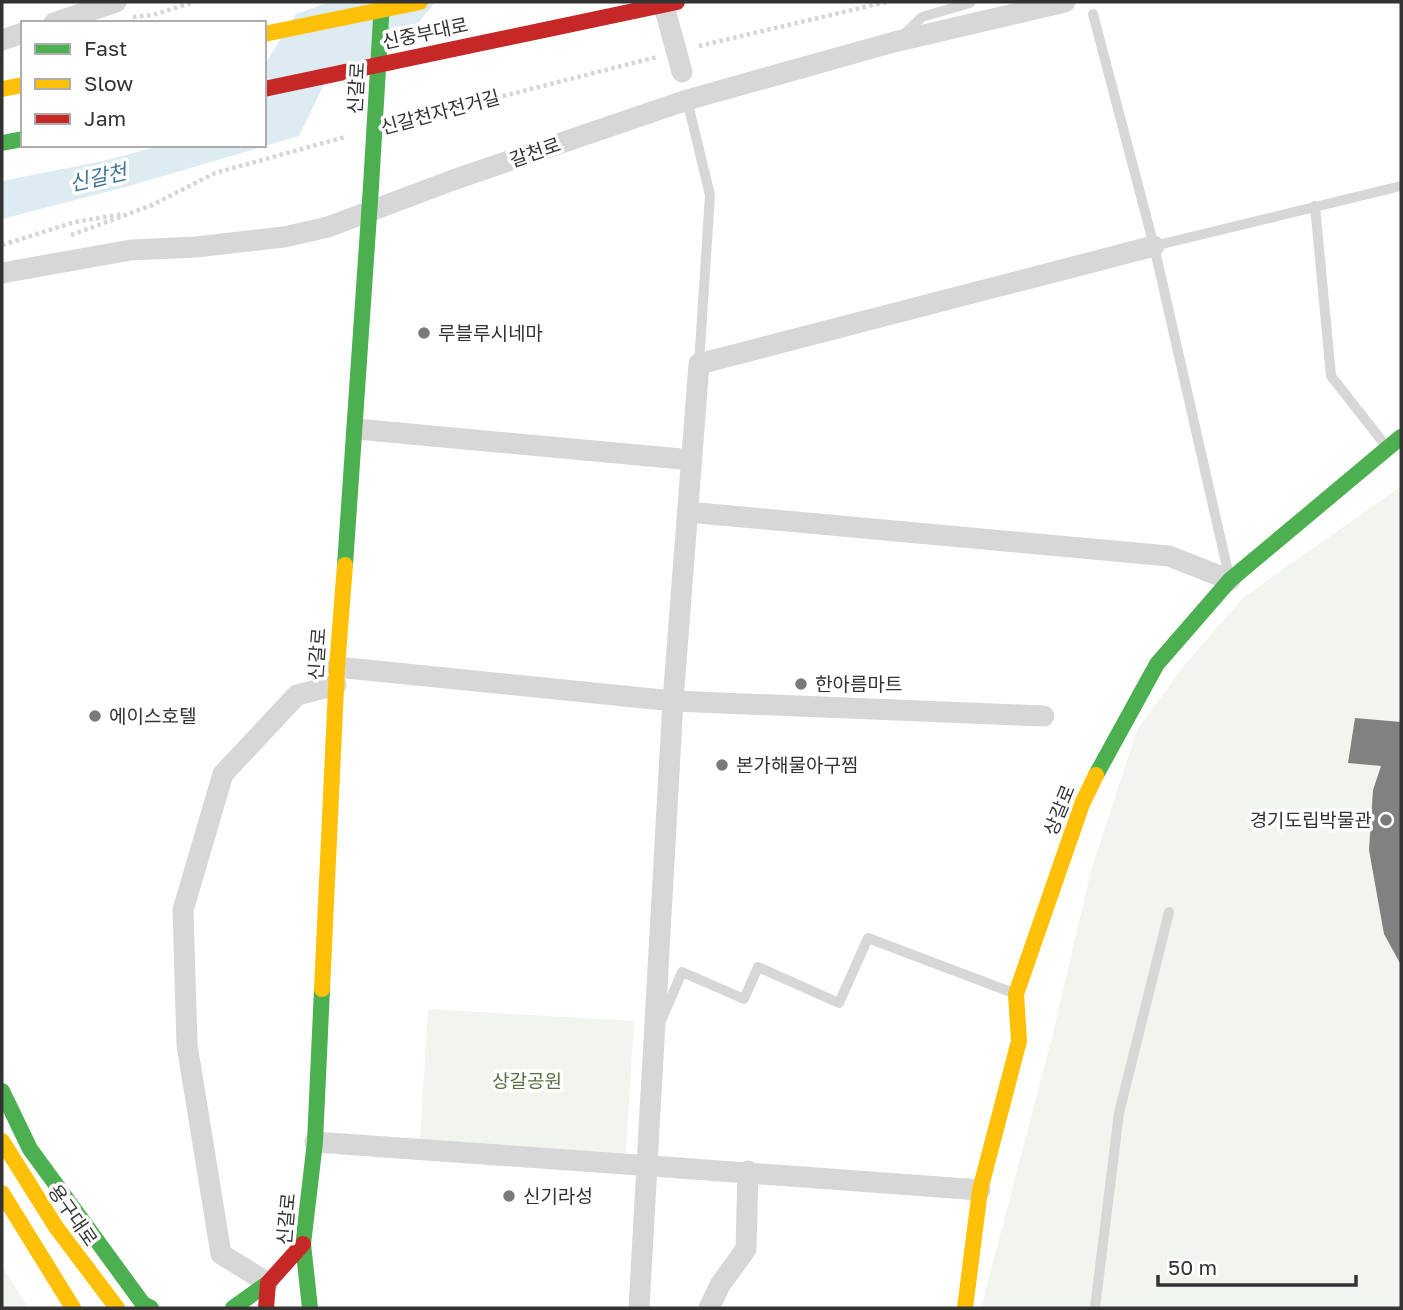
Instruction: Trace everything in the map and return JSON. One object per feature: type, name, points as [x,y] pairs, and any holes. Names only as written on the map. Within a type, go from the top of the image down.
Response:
[{"type":"main road","name":"신갈로","points":[[310,1308],[303,1244],[315,1142],[337,676],[356,429],[382,2]]},
{"type":"main road","name":"신중부대로","points":[[266,34],[420,2]]},
{"type":"main road","name":"신중부대로","points":[[266,89],[677,2]]},
{"type":"main road","points":[[2,89],[21,85]]},
{"type":"main road","points":[[2,143],[21,139]]},
{"type":"main road","name":"상갈로","points":[[965,1308],[980,1190],[1019,1041],[1016,994],[1082,804],[1115,738],[1157,664],[1230,580],[1401,437]]},
{"type":"main road","points":[[2,1091],[30,1149],[147,1307]]},
{"type":"main road","name":"용구대로","points":[[2,1141],[28,1188],[80,1262],[117,1308]]},
{"type":"main road","points":[[2,1193],[73,1308]]},
{"type":"main road","points":[[233,1308],[268,1283],[303,1244]]},
{"type":"main road","points":[[266,1308],[268,1283]]},
{"type":"street","points":[[60,21],[116,2]]},
{"type":"street","points":[[663,2],[687,100]]},
{"type":"street","name":"갈천로","points":[[2,273],[131,250],[196,247],[284,237],[328,227],[453,180],[687,100],[894,42],[1065,2]]},
{"type":"street","points":[[2,40],[21,34]]},
{"type":"street","points":[[639,1308],[673,701],[699,364],[1154,246]]},
{"type":"street","points":[[356,429],[692,460]]},
{"type":"street","points":[[688,512],[1169,556],[1230,580]]},
{"type":"street","points":[[268,1283],[222,1254],[187,1045],[183,910],[223,774],[297,695],[337,676],[673,701],[1044,716]]},
{"type":"street","points":[[315,1142],[647,1167],[748,1171],[980,1190]]},
{"type":"street","points":[[709,1308],[720,1285],[746,1250],[748,1171]]},
{"type":"lane","points":[[894,42],[922,17],[970,3]]},
{"type":"lane","points":[[1093,14],[1154,246],[1230,580]]},
{"type":"lane","points":[[687,100],[710,195],[699,364]]},
{"type":"lane","points":[[1154,246],[1401,186]]},
{"type":"lane","points":[[1315,206],[1331,376],[1387,447]]},
{"type":"lane","points":[[1095,1308],[1119,1114],[1169,912]]},
{"type":"lane","points":[[654,1037],[682,972],[744,999],[758,967],[839,1003],[867,938],[1016,994]]},
{"type":"path","points":[[691,49],[886,2]]},
{"type":"path","name":"신갈천자전거길","points":[[399,123],[664,55]]},
{"type":"path","points":[[2,245],[75,222],[134,212],[215,173],[345,137]]},
{"type":"green space","points":[[1401,486],[1401,1308],[981,1308],[1052,1037],[1091,871],[1137,730],[1186,663],[1243,598]]},
{"type":"green space","name":"상갈공원","points":[[428,1009],[634,1021],[626,1153],[420,1141]]},
{"type":"green space","points":[[2,1266],[25,1303],[29,1308],[2,1308]]},
{"type":"water","points":[[330,2],[435,2],[397,50],[332,68],[299,136],[266,146],[266,63],[296,14]]},
{"type":"water","name":"신갈천","points":[[156,147],[262,147],[129,186],[2,219],[2,181],[103,161]]},
{"type":"building","name":"경기도립박물관","points":[[1355,718],[1401,722],[1401,965],[1384,934],[1369,850],[1373,790],[1381,766],[1348,763]]},
{"type":"traffic: fast","points":[[371,186],[382,2]]},
{"type":"traffic: fast","points":[[2,143],[21,139]]},
{"type":"traffic: fast","points":[[345,565],[371,186]]},
{"type":"traffic: fast","points":[[1096,775],[1157,664],[1230,580],[1401,437]]},
{"type":"traffic: fast","points":[[310,1308],[303,1244],[315,1142],[322,989]]},
{"type":"traffic: fast","points":[[2,1091],[30,1149],[146,1308]]},
{"type":"traffic: fast","points":[[233,1308],[268,1283]]},
{"type":"traffic: fast","points":[[145,1305],[151,1308]]},
{"type":"traffic: slow","points":[[266,34],[420,2]]},
{"type":"traffic: slow","points":[[2,89],[21,85]]},
{"type":"traffic: slow","points":[[322,989],[337,667],[345,565]]},
{"type":"traffic: slow","points":[[965,1308],[980,1190],[1019,1041],[1016,994],[1082,804],[1096,775]]},
{"type":"traffic: slow","points":[[2,1141],[56,1227],[117,1308]]},
{"type":"traffic: slow","points":[[2,1193],[73,1308]]},
{"type":"traffic: jam","points":[[266,89],[677,2]]},
{"type":"traffic: jam","points":[[266,1308],[268,1283],[303,1244]]},
{"type":"place","name":"루블루시네마","points":[[424,333]]},
{"type":"place","name":"한아름마트","points":[[801,684]]},
{"type":"place","name":"에이스호텔","points":[[95,716]]},
{"type":"place","name":"본가해물아구찜","points":[[722,765]]},
{"type":"place","name":"경기도립박물관","points":[[1386,820]]},
{"type":"place","name":"신기라성","points":[[509,1196]]}]
